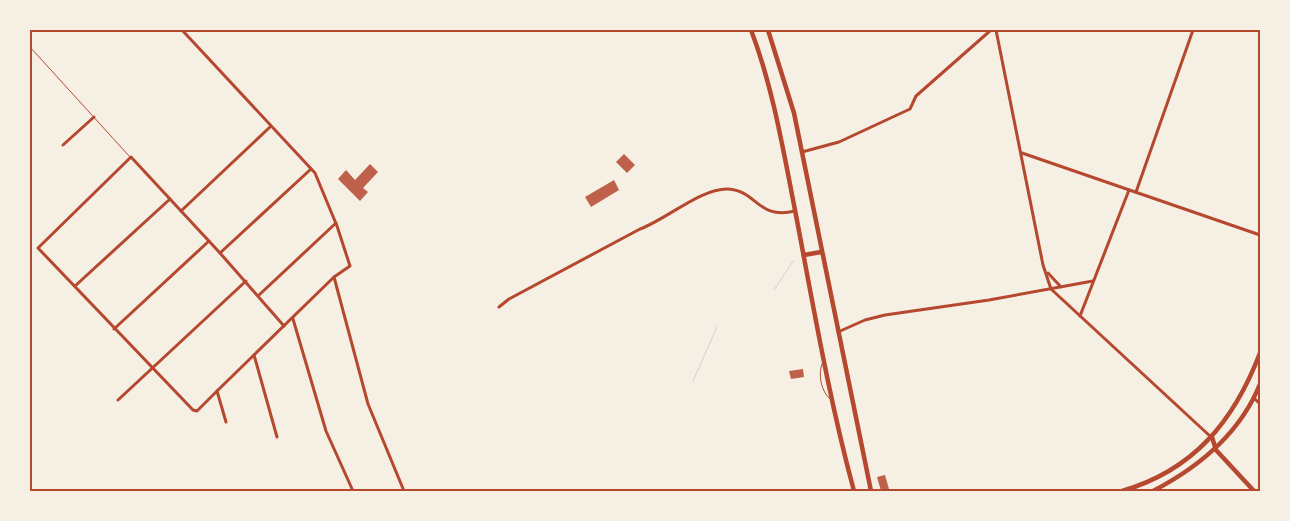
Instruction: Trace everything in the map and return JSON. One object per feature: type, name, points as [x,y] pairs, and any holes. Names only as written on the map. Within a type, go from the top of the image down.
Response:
[{"type":"main road","points":[[751,30],[770,89],[832,401],[854,491]]},
{"type":"main road","points":[[768,30],[786,84],[802,152],[870,490]]},
{"type":"main road","points":[[804,255],[822,252]]},
{"type":"main road","points":[[1122,491],[1155,479],[1174,468],[1212,437],[1236,405],[1260,353]]},
{"type":"main road","points":[[1153,491],[1191,469],[1216,450],[1238,424],[1260,384]]},
{"type":"main road","points":[[1212,437],[1216,450]]},
{"type":"main road","points":[[1204,445],[1216,450],[1254,491]]},
{"type":"street","points":[[182,30],[270,127],[315,173],[336,223],[350,266],[334,277],[293,319],[197,411],[193,410],[153,369],[38,248],[131,157],[259,295],[284,326]]},
{"type":"street","points":[[802,152],[838,142],[910,109],[916,96],[991,30]]},
{"type":"street","points":[[996,30],[1043,265],[1061,287]]},
{"type":"street","points":[[1136,192],[1193,30]]},
{"type":"street","points":[[63,145],[94,117]]},
{"type":"street","points":[[181,211],[270,127]]},
{"type":"street","points":[[1021,153],[1260,235]]},
{"type":"street","points":[[220,253],[311,169]]},
{"type":"street","points":[[498,307],[509,299],[640,229],[659,222],[709,191],[734,190],[774,213],[795,211]]},
{"type":"street","points":[[1080,316],[1129,190]]},
{"type":"street","points":[[75,286],[170,199]]},
{"type":"street","points":[[259,295],[336,223]]},
{"type":"street","points":[[114,328],[209,241]]},
{"type":"street","points":[[1048,272],[1052,289],[1212,437]]},
{"type":"street","points":[[334,277],[368,404],[404,491]]},
{"type":"street","points":[[837,332],[855,324],[885,315],[1052,289],[1093,280]]},
{"type":"street","points":[[118,400],[246,281]]},
{"type":"street","points":[[293,319],[326,431],[352,491]]},
{"type":"street","points":[[254,355],[277,437]]},
{"type":"street","points":[[217,391],[226,422]]},
{"type":"street","points":[[1254,398],[1260,404]]},
{"type":"lane","points":[[30,47],[131,157]]},
{"type":"building","points":[[624,154],[635,165],[627,173],[616,162]]},
{"type":"building","points":[[370,164],[378,172],[363,188],[368,192],[360,201],[338,179],[346,170],[355,180]]},
{"type":"building","points":[[614,180],[619,190],[591,207],[585,197]]},
{"type":"building","points":[[803,369],[804,377],[791,379],[789,371]]},
{"type":"building","points":[[885,475],[889,489],[881,491],[877,477]]},
{"type":"waterway","points":[[774,290],[793,261]]},
{"type":"waterway","points":[[693,381],[717,327]]}]
